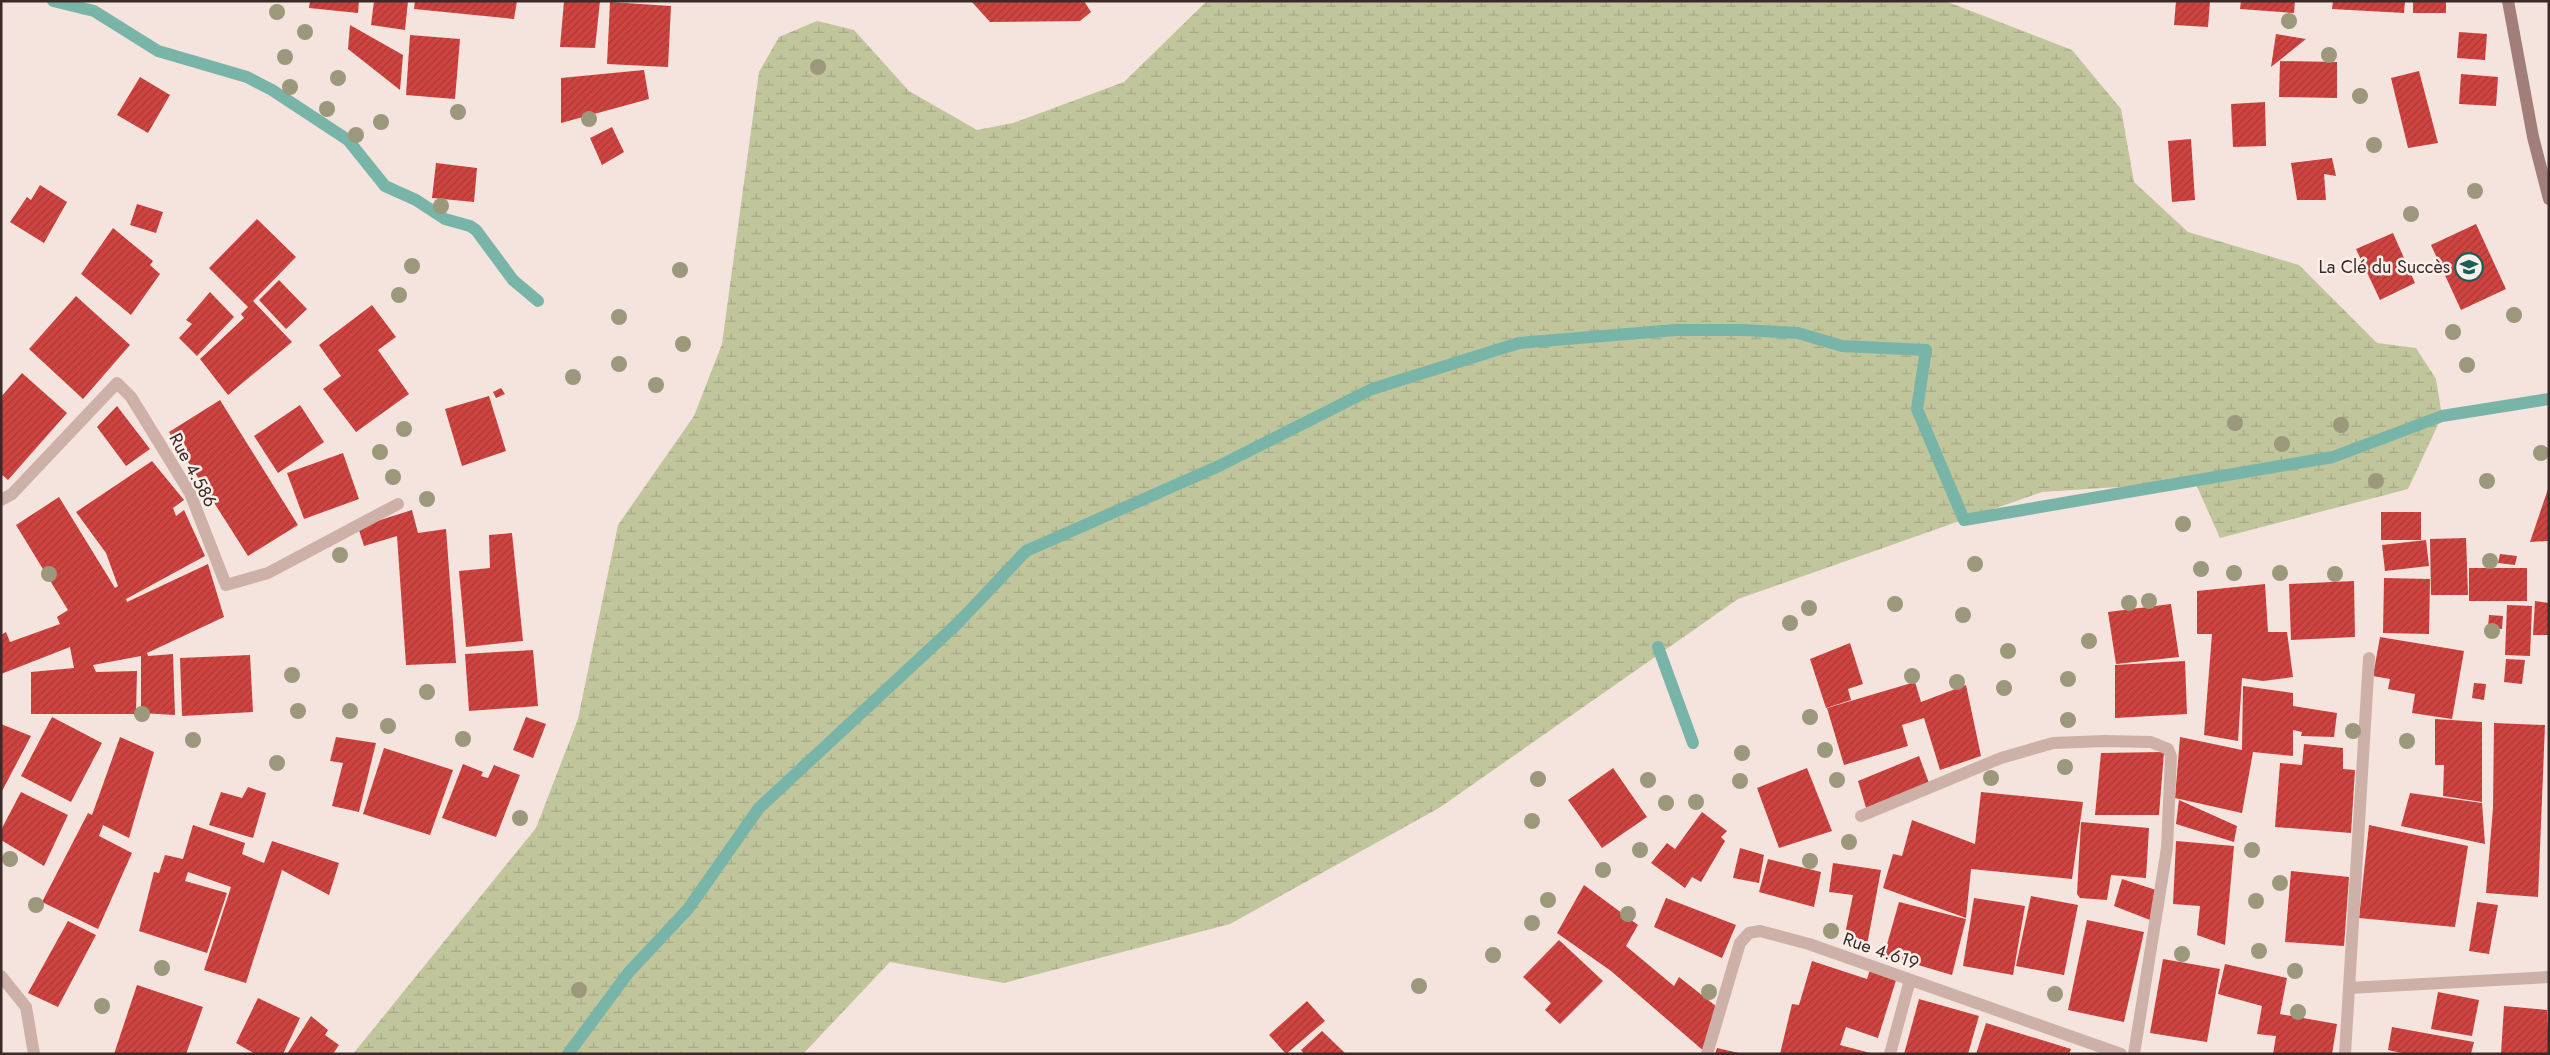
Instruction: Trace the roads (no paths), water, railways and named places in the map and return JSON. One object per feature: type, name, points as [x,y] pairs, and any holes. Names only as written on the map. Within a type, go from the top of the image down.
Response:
[{"type":"main road","points":[[2508,1],[2533,136],[2549,199]]},
{"type":"street","name":"Rue 4.586","points":[[1,500],[12,494],[118,383],[131,397],[190,493],[226,585],[268,573],[398,504]]},
{"type":"street","points":[[2346,1054],[2369,658]]},
{"type":"street","points":[[1861,816],[2001,758],[2053,744],[2104,741],[2151,742],[2168,749],[2171,756],[2167,848],[2134,1054]]},
{"type":"street","name":"Rue 4.619","points":[[1707,1054],[1740,943],[1749,933],[1760,931],[1809,944],[2092,1049],[2121,1054]]},
{"type":"street","points":[[1,976],[26,1007],[34,1054]]},
{"type":"street","points":[[2350,988],[2549,977]]},
{"type":"street","points":[[1890,1054],[1910,980]]},
{"type":"waterway","points":[[53,1],[94,11],[158,51],[247,77],[272,90],[348,140],[385,186],[416,200],[445,219],[470,226],[476,230],[513,280],[538,301]]},
{"type":"waterway","points":[[568,1054],[629,972],[688,909],[759,808],[959,622],[1026,551],[1219,466],[1372,389],[1519,343],[1676,330],[1744,330],[1798,333],[1842,346],[1926,350],[1917,409],[1964,520],[2333,457],[2442,416],[2549,399]]},
{"type":"waterway","points":[[1658,647],[1693,743]]},
{"type":"place","name":"La Clé du Succès","points":[[2469,267]]}]
